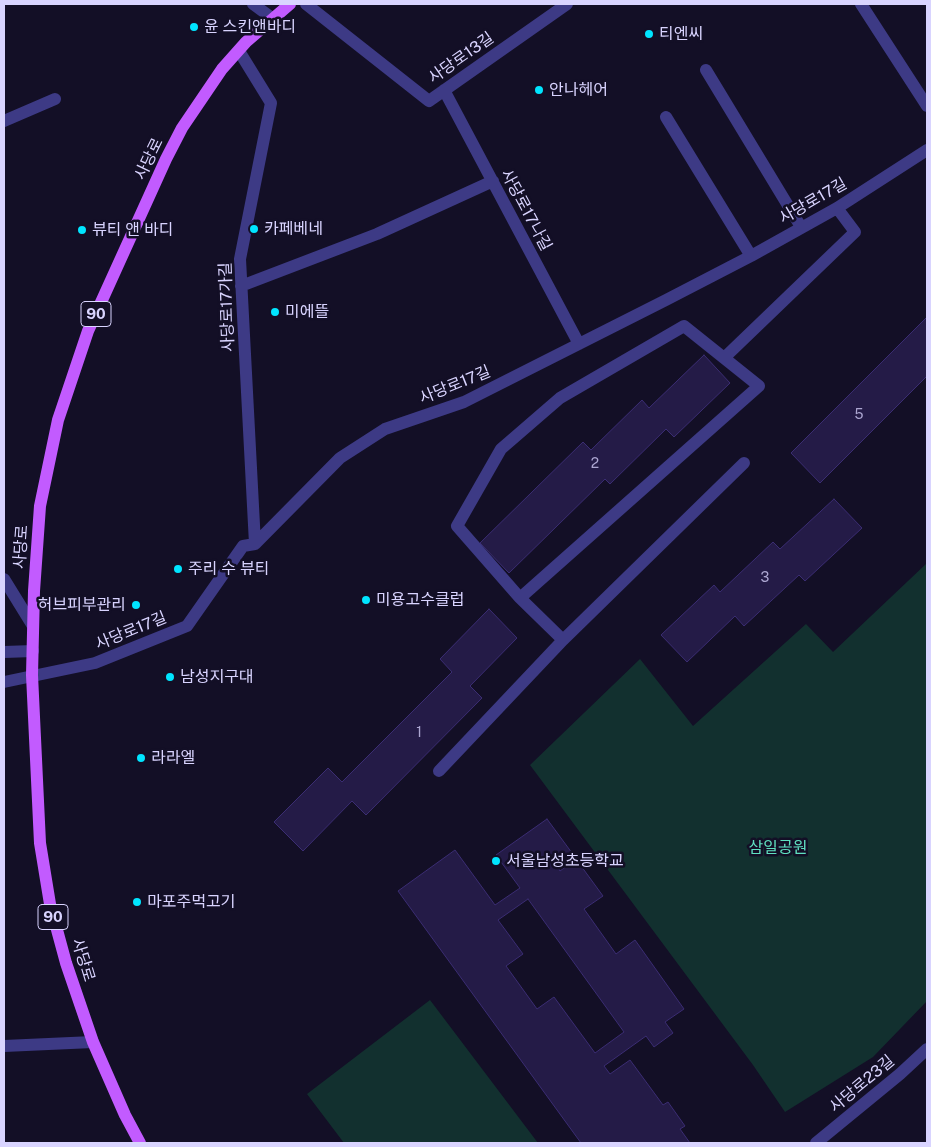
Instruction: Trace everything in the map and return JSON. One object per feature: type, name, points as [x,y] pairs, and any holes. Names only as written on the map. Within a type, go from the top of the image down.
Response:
[{"type":"main road","name":"사당로","points":[[140,1143],[125,1115],[93,1042],[66,963],[50,904],[40,843],[32,675],[40,506],[58,420],[88,331],[166,159],[182,128],[222,69],[272,18],[290,4]]},
{"type":"street","points":[[253,4],[272,18]]},
{"type":"street","name":"사당로13길","points":[[306,4],[429,101],[567,4]]},
{"type":"street","points":[[861,4],[927,106]]},
{"type":"street","name":"사당로17가길","points":[[239,51],[272,103],[240,259],[255,544]]},
{"type":"street","points":[[706,70],[801,227]]},
{"type":"street","name":"사당로17나길","points":[[444,90],[580,344]]},
{"type":"street","points":[[4,121],[55,99]]},
{"type":"street","points":[[666,117],[751,256]]},
{"type":"street","name":"사당로17길","points":[[4,682],[95,663],[188,626],[243,546],[255,544],[340,458],[385,428],[464,402],[580,344],[751,256],[837,208],[927,150]]},
{"type":"street","points":[[241,286],[377,234],[493,182]]},
{"type":"street","points":[[724,358],[855,232],[837,208]]},
{"type":"street","points":[[520,598],[759,386],[684,326],[560,398],[501,449],[457,526],[520,598],[564,640]]},
{"type":"street","points":[[439,772],[564,640],[744,464]]},
{"type":"street","points":[[4,579],[33,626]]},
{"type":"street","points":[[4,652],[33,651]]},
{"type":"street","points":[[4,1046],[93,1042]]},
{"type":"street","name":"사당로23길","points":[[816,1143],[900,1074],[927,1049]]},
{"type":"green space","name":"삼일공원","points":[[927,563],[927,1001],[873,1057],[785,1112],[753,1065],[530,765],[640,659],[693,726],[806,624],[833,652]]},
{"type":"green space","points":[[430,1000],[538,1143],[344,1143],[307,1094]]},
{"type":"building","points":[[927,317],[927,376],[820,483],[791,453]]},
{"type":"building","points":[[704,355],[730,383],[674,437],[666,429],[610,484],[605,479],[509,573],[480,543],[583,442],[591,450],[642,400],[649,408]]},
{"type":"building","points":[[834,499],[862,528],[805,581],[799,575],[744,626],[735,616],[687,662],[661,635],[714,585],[720,592],[773,542],[780,549]]},
{"type":"building","points":[[489,609],[517,638],[470,686],[482,698],[366,815],[352,801],[303,851],[274,822],[328,768],[342,782],[452,672],[440,659]]},
{"type":"building","points":[[547,819],[572,853],[556,864],[560,871],[576,859],[603,896],[584,909],[616,954],[635,940],[684,1009],[665,1022],[673,1033],[654,1047],[646,1036],[604,1066],[610,1074],[630,1060],[663,1105],[668,1102],[685,1126],[680,1129],[690,1143],[581,1143],[398,891],[455,850],[495,905],[520,888],[496,855]],"holes":[[[528,899],[624,1032],[595,1053],[554,997],[537,1009],[506,966],[523,954],[498,920]]]},
{"type":"place","name":"윤 스킨앤바디","points":[[194,27]]},
{"type":"place","name":"티엔씨","points":[[649,34]]},
{"type":"place","name":"안나헤어","points":[[539,90]]},
{"type":"place","name":"카페베네","points":[[254,229]]},
{"type":"place","name":"뷰티 앤 바디","points":[[82,230]]},
{"type":"place","name":"미에뜰","points":[[275,312]]},
{"type":"place","name":"주리 수 뷰티","points":[[178,569]]},
{"type":"place","name":"미용고수클럽","points":[[366,600]]},
{"type":"place","name":"허브피부관리","points":[[136,605]]},
{"type":"place","name":"남성지구대","points":[[170,677]]},
{"type":"place","name":"라라엘","points":[[141,758]]},
{"type":"place","name":"서울남성초등학교","points":[[496,861]]},
{"type":"place","name":"마포주먹고기","points":[[137,902]]}]
